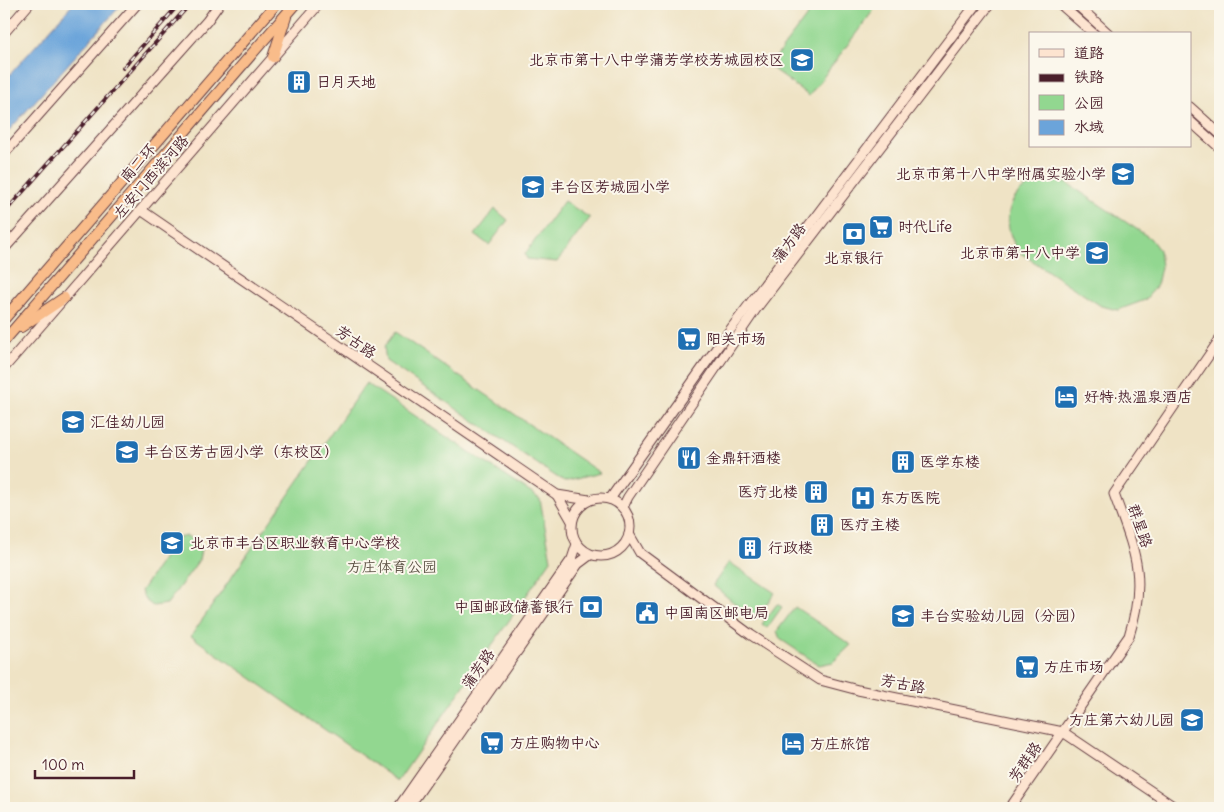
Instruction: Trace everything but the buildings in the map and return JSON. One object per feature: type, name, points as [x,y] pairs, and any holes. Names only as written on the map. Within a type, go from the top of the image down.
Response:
[{"type":"highway","name":"南二环","points":[[4,319],[276,4]]},
{"type":"highway","name":"南二环","points":[[7,338],[295,4]]},
{"type":"highway","points":[[273,57],[287,12]]},
{"type":"highway","points":[[7,338],[64,298]]},
{"type":"street","points":[[4,33],[30,4]]},
{"type":"street","points":[[4,154],[137,4]]},
{"type":"street","points":[[4,249],[207,21],[219,4]]},
{"type":"street","name":"左安门西滨河路","points":[[4,368],[319,4]]},
{"type":"street","name":"蒲方路","points":[[610,499],[734,325],[976,4]]},
{"type":"street","name":"蒲方路","points":[[623,508],[628,497],[756,308],[990,4]]},
{"type":"street","points":[[1060,4],[1092,32]]},
{"type":"street","points":[[1076,4],[1107,32]]},
{"type":"street","points":[[1192,109],[1220,134]]},
{"type":"street","points":[[1192,122],[1220,148]]},
{"type":"street","name":"芳古路","points":[[141,210],[557,495]]},
{"type":"street","name":"群星路","points":[[1063,732],[1129,636],[1138,609],[1137,562],[1114,494],[1220,339]]},
{"type":"street","points":[[557,495],[588,500],[601,497],[610,499],[623,508],[629,518],[629,534],[625,543],[618,550],[605,556],[590,554],[577,544],[572,534],[572,521],[576,510],[588,500]]},
{"type":"street","points":[[557,495],[572,521]]},
{"type":"street","points":[[629,534],[640,553]]},
{"type":"street","name":"蒲芳路","points":[[410,805],[572,560],[577,544]]},
{"type":"street","points":[[618,550],[640,553]]},
{"type":"street","name":"芳古路","points":[[640,553],[751,635],[820,680],[858,690],[1063,732],[1176,808]]},
{"type":"street","name":"蒲芳路","points":[[398,808],[410,805],[578,564],[590,554]]},
{"type":"street","name":"芳群路","points":[[1010,808],[1063,732]]},
{"type":"green space","name":"北京市第十八中学蒲芳学校芳城园校区","points":[[816,4],[874,5],[873,11],[809,96],[769,66]]},
{"type":"green space","points":[[1050,179],[1067,183],[1150,238],[1159,250],[1161,267],[1157,285],[1145,300],[1118,310],[1101,306],[1019,252],[1012,240],[1009,228],[1008,216],[1011,205],[1016,196],[1025,188]]},
{"type":"green space","points":[[564,201],[590,218],[557,262],[527,259],[525,254]]},
{"type":"green space","points":[[495,209],[508,220],[489,245],[475,235]]},
{"type":"green space","points":[[395,332],[600,473],[564,482],[386,361],[384,347]]},
{"type":"green space","name":"方庄体育公园","points":[[366,383],[540,499],[551,560],[398,781],[191,636]]},
{"type":"green space","points":[[187,536],[196,541],[201,549],[199,560],[167,604],[153,606],[145,600],[141,591],[177,538]]},
{"type":"green space","points":[[729,562],[775,593],[754,620],[713,585]]},
{"type":"green space","points":[[777,604],[782,607],[767,628],[762,624]]},
{"type":"green space","points":[[795,607],[851,645],[833,662],[819,665],[780,639],[777,631]]},
{"type":"water","points":[[73,4],[122,4],[4,136],[4,81]]},
{"type":"railway","points":[[123,68],[179,4]]},
{"type":"railway","points":[[4,213],[190,4]]},
{"type":"place","name":"北京市第十八中学蒲芳学校芳城园校区","points":[[802,60]]},
{"type":"place","name":"日月天地","points":[[299,82]]},
{"type":"place","name":"北京市第十八中学附属实验小学","points":[[1123,174]]},
{"type":"place","name":"丰台区芳城园小学","points":[[533,187]]},
{"type":"place","name":"时代Life","points":[[881,227]]},
{"type":"place","name":"北京银行","points":[[854,234]]},
{"type":"place","name":"北京市第十八中学","points":[[1097,253]]},
{"type":"place","name":"阳关市场","points":[[689,339]]},
{"type":"place","name":"好特·热温泉酒店","points":[[1066,397]]},
{"type":"place","name":"汇佳幼儿园","points":[[73,422]]},
{"type":"place","name":"丰台区芳古园小学（东校区）","points":[[127,452]]},
{"type":"place","name":"金鼎轩酒楼","points":[[689,458]]},
{"type":"place","name":"医学东楼","points":[[903,462]]},
{"type":"place","name":"医疗北楼","points":[[816,492]]},
{"type":"place","name":"东方医院","points":[[863,498]]},
{"type":"place","name":"医疗主楼","points":[[822,525]]},
{"type":"place","name":"北京市丰台区职业教育中心学校","points":[[172,543]]},
{"type":"place","name":"行政楼","points":[[750,548]]},
{"type":"place","name":"中国邮政储蓄银行","points":[[591,607]]},
{"type":"place","name":"中国南区邮电局","points":[[647,613]]},
{"type":"place","name":"丰台实验幼儿园（分园）","points":[[903,616]]},
{"type":"place","name":"方庄市场","points":[[1027,667]]},
{"type":"place","name":"方庄第六幼儿园","points":[[1192,720]]},
{"type":"place","name":"方庄购物中心","points":[[492,743]]},
{"type":"place","name":"方庄旅馆","points":[[793,744]]}]
